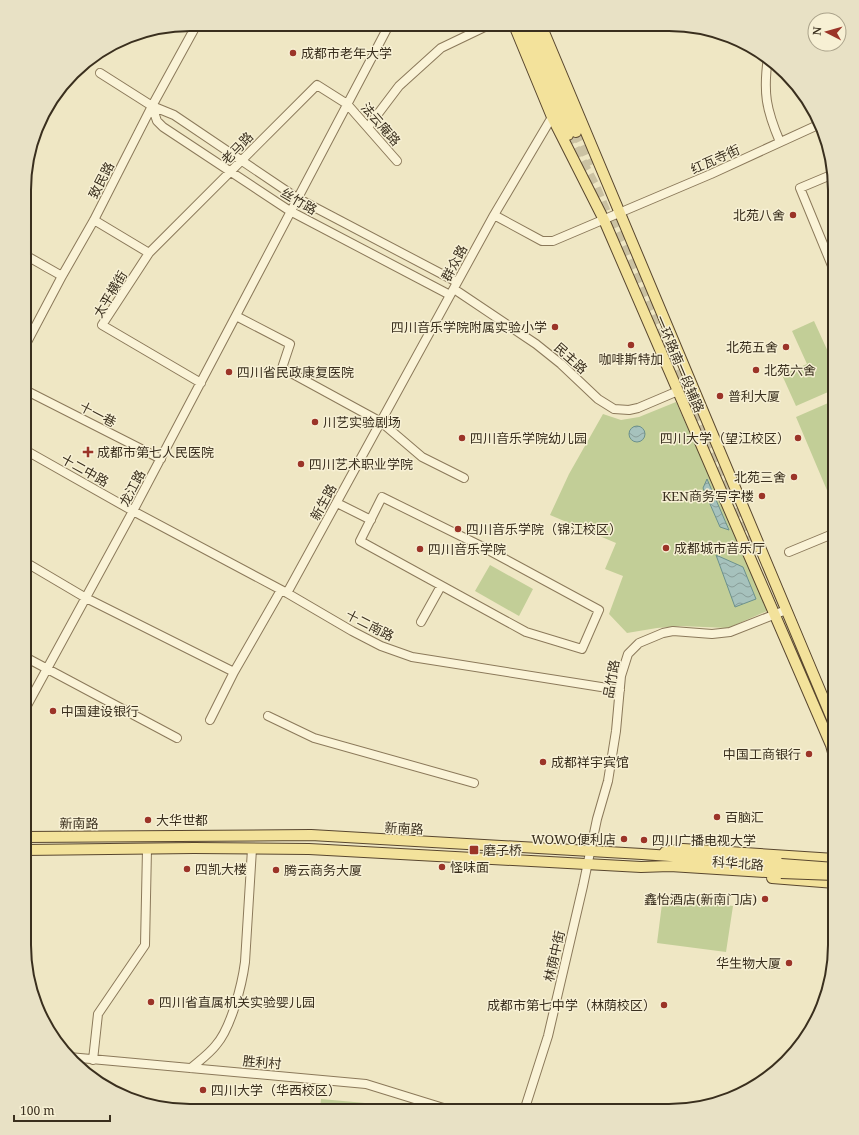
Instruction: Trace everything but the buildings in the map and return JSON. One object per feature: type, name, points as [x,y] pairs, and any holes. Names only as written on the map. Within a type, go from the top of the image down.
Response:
[{"type":"main road","name":"一环路南一段辅路","points":[[516,31],[552,117],[604,220],[828,738]]},
{"type":"main road","points":[[525,31],[572,133],[533,31]]},
{"type":"main road","name":"一环路南一段辅路","points":[[544,31],[828,709]]},
{"type":"main road","name":"新南路","points":[[31,836],[311,835],[642,854],[781,868]]},
{"type":"main road","name":"新南路","points":[[31,850],[194,848],[309,849],[641,867],[670,866],[781,868]]},
{"type":"main road","name":"科华北路","points":[[642,854],[683,850],[800,858],[828,858]]},
{"type":"main road","points":[[799,880],[812,878],[816,870],[814,862],[800,858]]},
{"type":"main road","name":"科华北路","points":[[641,867],[670,872],[828,882]]},
{"type":"main road","name":"科华北路","points":[[781,868],[828,868]]},
{"type":"main road","name":"科华北路","points":[[781,868],[828,874]]},
{"type":"street","name":"致民路","points":[[31,335],[94,220],[152,106],[193,31]]},
{"type":"street","points":[[290,211],[386,31]]},
{"type":"street","points":[[368,127],[399,86],[441,48],[476,31]]},
{"type":"street","points":[[767,65],[765,96],[780,142]]},
{"type":"street","name":"丝竹路","points":[[100,73],[152,106],[174,115],[298,198],[454,289]]},
{"type":"street","name":"老马路","points":[[149,254],[317,85],[347,104]]},
{"type":"street","name":"法云庵路","points":[[347,104],[397,161]]},
{"type":"street","name":"丝竹路","points":[[152,106],[158,121],[163,127],[290,211],[454,289]]},
{"type":"street","name":"群众路","points":[[381,422],[494,215],[552,117]]},
{"type":"street","name":"红瓦寺街","points":[[494,215],[542,240],[553,241],[711,174],[815,126]]},
{"type":"street","points":[[828,176],[800,188],[828,256]]},
{"type":"street","name":"龙江路","points":[[31,698],[133,511],[290,211]]},
{"type":"street","points":[[94,220],[149,254]]},
{"type":"street","name":"太平横街","points":[[149,254],[102,325],[201,382]]},
{"type":"street","points":[[31,258],[62,276]]},
{"type":"street","name":"民主路","points":[[454,289],[536,344],[561,364],[598,399],[614,409],[629,410],[638,408],[678,391]]},
{"type":"street","points":[[236,316],[290,344],[282,368],[381,422],[422,457],[464,478]]},
{"type":"street","name":"十一巷","points":[[31,393],[160,459]]},
{"type":"street","name":"新生路","points":[[210,720],[234,672],[284,592],[337,502],[381,422]]},
{"type":"street","name":"十二中路","points":[[31,453],[133,511]]},
{"type":"street","points":[[382,497],[479,545],[599,610],[582,649],[526,632],[441,586],[360,541],[382,497]]},
{"type":"street","points":[[337,502],[371,520]]},
{"type":"street","name":"十二南路","points":[[133,511],[381,646],[412,657],[620,690]]},
{"type":"street","points":[[789,552],[828,536]]},
{"type":"street","points":[[31,566],[86,598],[234,672]]},
{"type":"street","points":[[421,622],[441,586]]},
{"type":"street","name":"品竹路","points":[[590,851],[608,781],[616,731],[621,676],[628,654],[633,647],[645,639],[673,631],[712,634],[730,632],[786,610]]},
{"type":"street","points":[[31,661],[178,738]]},
{"type":"street","points":[[268,716],[314,738],[474,782]]},
{"type":"street","points":[[94,1060],[98,1014],[145,945],[147,849]]},
{"type":"street","points":[[191,1068],[216,1046],[222,1037],[236,1004],[245,962],[252,849]]},
{"type":"street","name":"林荫中街","points":[[526,1104],[548,1036],[590,851]]},
{"type":"street","name":"胜利村","points":[[79,1058],[366,1084],[431,1104]]},
{"type":"green space","points":[[814,321],[828,352],[828,392],[796,406],[782,375],[807,364],[792,331]]},
{"type":"green space","points":[[676,402],[743,551],[767,611],[728,628],[680,626],[627,633],[609,614],[623,576],[605,569],[616,543],[550,515],[569,474],[603,414],[621,420],[639,417]]},
{"type":"green space","points":[[828,403],[828,493],[796,417]]},
{"type":"green space","points":[[490,565],[533,589],[519,616],[475,591]]},
{"type":"green space","points":[[663,896],[733,906],[726,952],[657,943]]},
{"type":"green space","points":[[321,1099],[365,1103],[365,1104],[321,1104]]},
{"type":"water","points":[[634,426],[640,426],[645,431],[643,440],[640,442],[634,442],[629,437],[629,431]]},
{"type":"water","points":[[707,479],[729,530],[720,527],[703,488]]},
{"type":"water","points":[[716,555],[743,567],[756,599],[735,607]]},
{"type":"tunnel","points":[[576,132],[591,165]]},
{"type":"tunnel","points":[[568,135],[596,188],[612,227]]},
{"type":"tunnel","points":[[613,218],[756,549]]},
{"type":"place","name":"成都市老年大学","points":[[293,53]]},
{"type":"place","name":"北苑八舍","points":[[793,215]]},
{"type":"place","name":"四川音乐学院附属实验小学","points":[[555,327]]},
{"type":"place","name":"咖啡斯特加","points":[[631,345]]},
{"type":"place","name":"北苑五舍","points":[[786,347]]},
{"type":"place","name":"北苑六舍","points":[[756,370]]},
{"type":"place","name":"四川省民政康复医院","points":[[229,372]]},
{"type":"place","name":"普利大厦","points":[[720,396]]},
{"type":"place","name":"川艺实验剧场","points":[[315,422]]},
{"type":"place","name":"四川音乐学院幼儿园","points":[[462,438]]},
{"type":"place","name":"四川大学（望江校区）","points":[[798,438]]},
{"type":"place","name":"成都市第七人民医院","points":[[88,452]]},
{"type":"place","name":"四川艺术职业学院","points":[[301,464]]},
{"type":"place","name":"北苑三舍","points":[[794,477]]},
{"type":"place","name":"KEN商务写字楼","points":[[762,496]]},
{"type":"place","name":"四川音乐学院（锦江校区）","points":[[458,529]]},
{"type":"place","name":"成都城市音乐厅","points":[[666,548]]},
{"type":"place","name":"四川音乐学院","points":[[420,549]]},
{"type":"place","name":"中国建设银行","points":[[53,711]]},
{"type":"place","name":"中国工商银行","points":[[809,754]]},
{"type":"place","name":"成都祥宇宾馆","points":[[543,762]]},
{"type":"place","name":"百脑汇","points":[[717,817]]},
{"type":"place","name":"大华世都","points":[[148,820]]},
{"type":"place","name":"WOWO便利店","points":[[624,839]]},
{"type":"place","name":"四川广播电视大学","points":[[644,840]]},
{"type":"place","name":"磨子桥","points":[[474,850]]},
{"type":"place","name":"怪味面","points":[[442,867]]},
{"type":"place","name":"四凯大楼","points":[[187,869]]},
{"type":"place","name":"腾云商务大厦","points":[[276,870]]},
{"type":"place","name":"鑫怡酒店(新南门店)","points":[[765,899]]},
{"type":"place","name":"华生物大厦","points":[[789,963]]},
{"type":"place","name":"四川省直属机关实验婴儿园","points":[[151,1002]]},
{"type":"place","name":"成都市第七中学（林荫校区）","points":[[664,1005]]},
{"type":"place","name":"四川大学（华西校区）","points":[[203,1090]]}]
